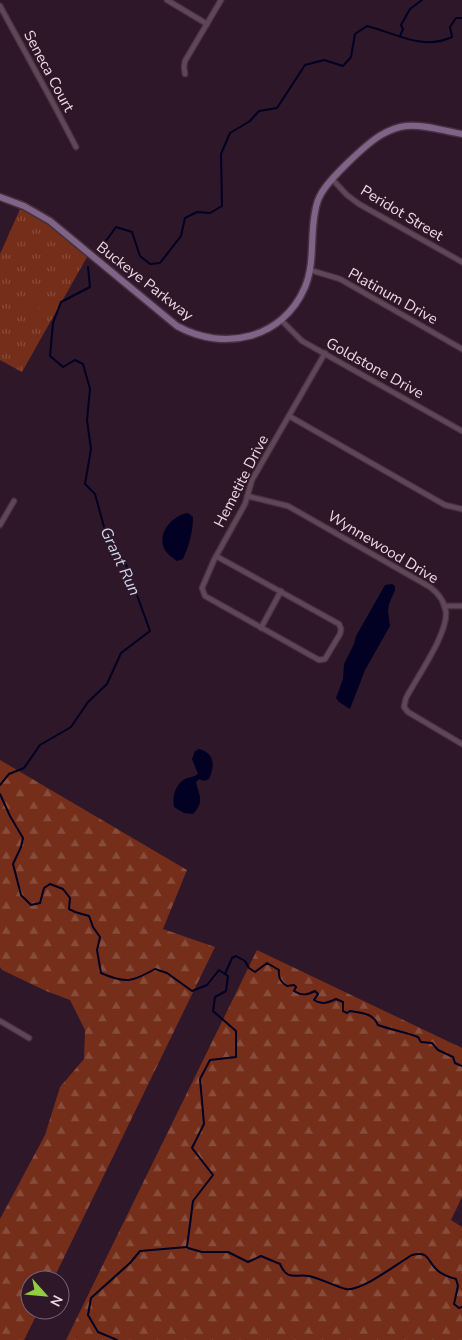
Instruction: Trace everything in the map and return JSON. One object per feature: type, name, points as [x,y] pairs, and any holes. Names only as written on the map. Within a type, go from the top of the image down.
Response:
[{"type":"street","points":[[167,0],[207,24]]},
{"type":"street","points":[[185,74],[184,67],[186,61],[221,0]]},
{"type":"street","name":"Seneca Court","points":[[0,6],[76,148]]},
{"type":"street","name":"Buckeye Parkway","points":[[0,197],[24,206],[50,220],[169,320],[194,334],[219,340],[239,339],[261,332],[281,320],[305,288],[310,270],[315,213],[321,194],[332,179],[375,140],[397,128],[419,126],[462,134]]},
{"type":"street","name":"Peridot Street","points":[[332,179],[347,195],[359,204],[462,262]]},
{"type":"street","name":"Platinum Drive","points":[[310,270],[340,279],[462,348]]},
{"type":"street","name":"Goldstone Drive","points":[[281,320],[302,341],[462,431]]},
{"type":"street","name":"Hemetite Drive","points":[[261,628],[205,596],[202,592],[202,584],[243,508],[252,480],[325,353]]},
{"type":"street","points":[[289,416],[415,488],[445,504],[462,509]]},
{"type":"street","name":"Wynnewood Drive","points":[[247,496],[288,506],[302,513],[430,587],[440,597],[444,606]]},
{"type":"street","points":[[0,525],[14,501]]},
{"type":"street","points":[[216,556],[281,591],[339,624],[342,629],[325,659],[319,660],[261,628],[281,591]]},
{"type":"street","points":[[462,606],[444,606],[445,624],[441,635],[404,704],[408,712],[462,744]]},
{"type":"street","points":[[0,1021],[29,1038]]},
{"type":"green space","points":[[21,207],[46,223],[87,257],[22,372],[0,360],[0,254]]},
{"type":"green space","points":[[37,290],[47,295],[37,312],[28,307]]},
{"type":"green space","points":[[0,760],[187,870],[163,929],[215,947],[58,1270],[20,1270],[20,1320],[34,1320],[24,1340],[0,1340],[0,1219],[45,1135],[60,1087],[84,1059],[85,1030],[70,1000],[46,991],[2,970],[0,967]]},
{"type":"green space","points":[[257,950],[462,1048],[462,1197],[451,1220],[462,1227],[462,1340],[66,1340]]},
{"type":"water","points":[[188,513],[193,517],[190,539],[183,559],[177,561],[165,550],[163,544],[164,532],[176,517]]},
{"type":"water","points":[[392,584],[395,586],[395,590],[388,611],[390,626],[365,670],[350,709],[336,698],[343,679],[344,664],[356,636],[385,585]]},
{"type":"water","points":[[199,749],[211,757],[213,765],[209,779],[204,781],[199,779],[196,782],[200,798],[197,809],[193,814],[184,813],[174,807],[173,799],[177,787],[183,780],[198,774],[192,759],[195,751]]},
{"type":"waterway","points":[[400,36],[403,29],[401,25],[410,9],[422,0]]},
{"type":"waterway","name":"Grant Run","points":[[100,249],[116,227],[132,232],[140,256],[150,264],[160,263],[181,236],[185,218],[197,212],[210,213],[222,206],[221,154],[230,133],[250,121],[259,111],[277,108],[305,65],[324,60],[343,66],[351,57],[355,34],[367,26],[420,42],[430,42],[452,37],[450,27],[456,18],[462,18]]},
{"type":"waterway","name":"Grant Run","points":[[0,785],[9,774],[24,768],[40,745],[71,727],[88,702],[107,684],[121,653],[150,631],[125,562],[106,534],[95,494],[85,484],[91,449],[87,420],[90,389],[83,364],[75,360],[63,367],[50,356],[53,323],[61,302],[90,287],[88,267]]},
{"type":"waterway","name":"Grant Run","points":[[0,794],[23,838],[13,864],[21,895],[31,905],[40,903],[44,888],[50,884],[63,889],[70,898],[69,909],[89,916],[93,927],[100,937],[97,950],[101,973],[117,979],[129,980],[140,977],[155,969],[167,973],[192,991],[207,985],[219,970],[228,976],[226,991],[215,997],[213,1011],[236,1031],[236,1057],[210,1060],[200,1079],[204,1124],[192,1148],[213,1175],[193,1201],[187,1247],[140,1251],[130,1263],[91,1298],[88,1315],[98,1332],[117,1340]]},
{"type":"waterway","points":[[225,974],[232,958],[236,956],[245,961],[249,968],[255,972],[267,963],[279,970],[281,981],[287,986],[294,985],[296,987],[294,991],[297,993],[304,994],[315,991],[318,994],[314,1000],[319,1003],[336,999],[343,1002],[343,1011],[367,1014],[378,1025],[418,1037],[421,1042],[432,1043],[438,1050],[453,1057],[455,1063],[462,1066]]},
{"type":"waterway","points":[[188,1248],[202,1252],[228,1252],[248,1262],[261,1256],[280,1264],[289,1275],[309,1276],[346,1289],[353,1289],[370,1282],[412,1255],[422,1254],[427,1257],[439,1272],[456,1279],[458,1286],[454,1304],[459,1308],[462,1307]]}]
